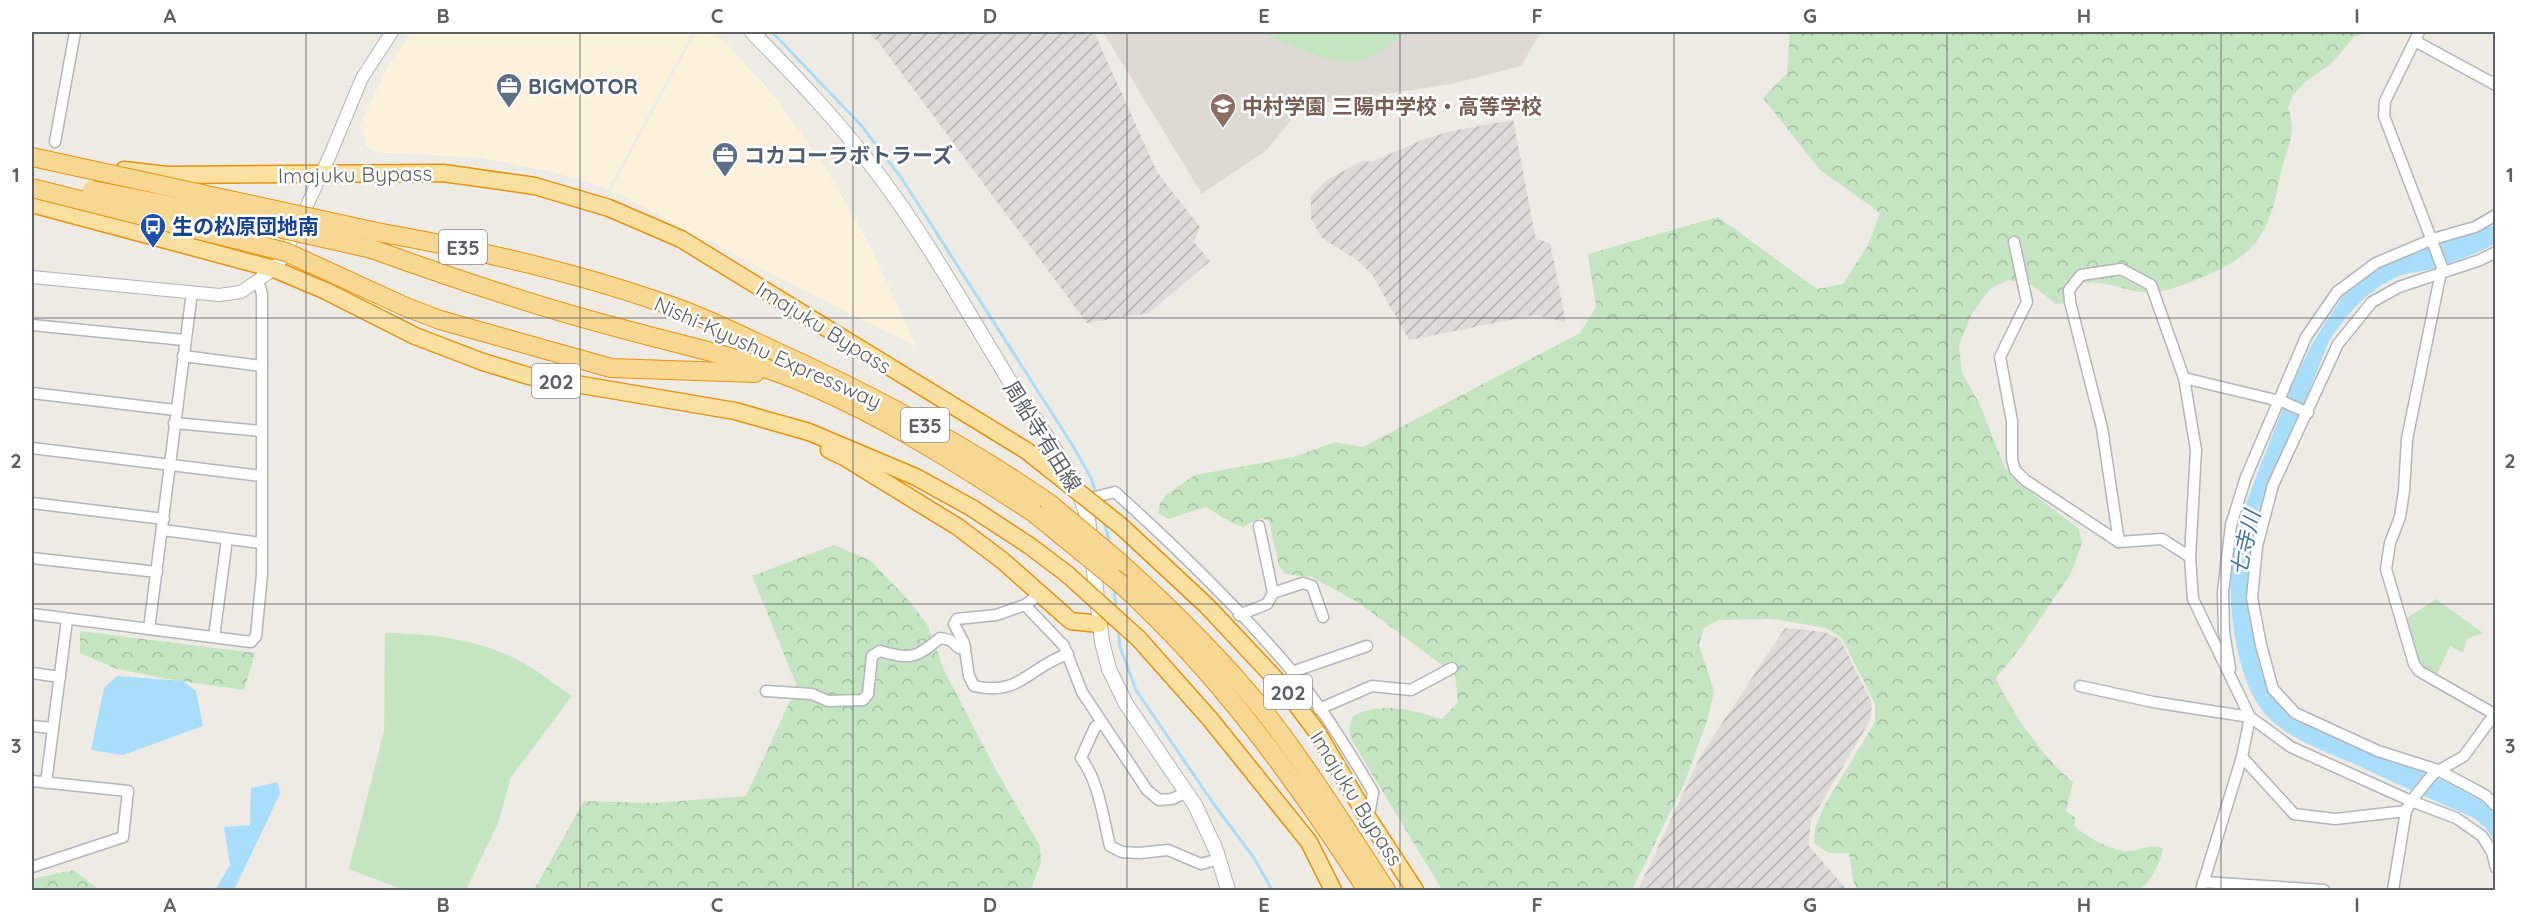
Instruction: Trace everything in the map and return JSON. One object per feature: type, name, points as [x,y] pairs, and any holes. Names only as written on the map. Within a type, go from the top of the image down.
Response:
[{"type":"highway","name":"Imajuku Bypass","points":[[32,155],[107,168],[167,175],[302,175],[321,172],[443,173],[535,186],[609,208],[681,239],[1027,451],[1121,526],[1207,606],[1284,688],[1317,732],[1364,812],[1415,891]]},
{"type":"highway","name":"Nishi-Kyushu Expressway","points":[[32,155],[375,240],[487,289],[621,329],[758,365],[798,380],[911,437],[1034,513],[1158,617],[1199,660],[1249,721],[1294,781],[1366,891]]},
{"type":"highway","name":"Nishi-Kyushu Expressway","points":[[32,175],[375,240],[475,249],[659,302],[700,317],[862,391],[997,467],[1050,504],[1168,606],[1210,649],[1262,709],[1307,771],[1386,891]]},
{"type":"highway","points":[[32,188],[286,252],[440,320],[611,368],[693,372],[746,371],[798,380]]},
{"type":"highway","name":"202","points":[[32,204],[273,269],[326,291],[415,336],[529,376],[735,411],[799,429],[916,477],[972,508],[1030,546],[1067,574],[1139,639],[1210,719],[1309,842],[1334,891]]},
{"type":"highway","points":[[693,372],[726,380]]},
{"type":"highway","points":[[588,387],[767,427],[804,439],[844,457],[958,527],[1003,561],[1071,621],[1099,624]]},
{"type":"highway","points":[[889,440],[986,482]]},
{"type":"main road","name":"周船寺有田線","points":[[752,32],[836,120],[879,175],[915,227],[1021,399],[1057,451],[1083,500],[1088,519],[1099,624],[1109,669],[1126,704],[1187,792],[1219,859],[1228,891]]},
{"type":"street","points":[[55,142],[75,32]]},
{"type":"street","points":[[32,277],[219,295],[241,292],[273,269],[284,256],[362,78],[392,32]]},
{"type":"street","points":[[2393,891],[2410,803],[2436,772],[2464,756],[2495,713],[2419,671],[2414,664],[2386,570],[2390,543],[2401,508],[2407,439],[2442,271],[2433,241],[2384,116],[2385,101],[2417,36],[2496,85]]},
{"type":"street","points":[[2232,684],[2224,632],[2223,592],[2231,525],[2246,477],[2281,402],[2306,337],[2337,292],[2376,263],[2475,226],[2496,215]]},
{"type":"street","points":[[2014,242],[2027,302],[2000,357],[2012,421],[2012,459],[2015,470],[2025,480],[2119,542],[2162,539],[2190,557]]},
{"type":"street","points":[[2496,252],[2399,287],[2372,302],[2338,344],[2273,485],[2257,546],[2252,598],[2273,689],[2295,714],[2378,751],[2436,772],[2485,795],[2496,806]]},
{"type":"street","points":[[2119,542],[2102,428],[2070,302],[2069,290],[2081,275],[2121,269],[2151,285],[2184,378],[2196,450],[2190,557],[2193,599],[2232,684],[2250,717],[2291,747],[2410,803],[2456,818],[2482,836],[2492,852],[2496,868]]},
{"type":"street","points":[[32,614],[251,642],[256,636],[262,574],[262,294],[258,280]]},
{"type":"street","points":[[149,629],[164,525],[175,410],[192,292]]},
{"type":"street","points":[[32,325],[184,340]]},
{"type":"street","points":[[183,356],[262,366]]},
{"type":"street","points":[[2184,378],[2281,402],[2306,412]]},
{"type":"street","points":[[32,393],[175,410]]},
{"type":"street","points":[[174,423],[261,431]]},
{"type":"street","points":[[32,448],[261,476]]},
{"type":"street","points":[[1083,500],[1115,492],[1182,553],[1292,672],[1373,792],[1370,810],[1364,812]]},
{"type":"street","points":[[32,503],[164,525],[227,539],[261,543]]},
{"type":"street","points":[[1239,615],[1267,604],[1273,593],[1259,526]]},
{"type":"street","points":[[214,637],[227,539]]},
{"type":"street","points":[[32,558],[158,572]]},
{"type":"street","points":[[1273,593],[1303,583],[1312,586],[1323,617]]},
{"type":"street","points":[[1040,594],[1025,605],[996,615],[957,619],[954,624],[965,647],[969,676],[974,686],[991,690],[1012,685],[1058,657],[1068,654]]},
{"type":"street","points":[[1025,605],[1064,646],[1082,692],[1147,790],[1159,800],[1172,800],[1187,792]]},
{"type":"street","points":[[46,783],[67,620]]},
{"type":"street","points":[[766,691],[812,694],[828,701],[863,700],[868,694],[872,656],[880,651],[907,658],[921,654],[940,638],[950,640],[959,648],[965,647]]},
{"type":"street","points":[[1292,672],[1366,646]]},
{"type":"street","points":[[1318,708],[1372,686],[1411,690],[1452,668]]},
{"type":"street","points":[[32,673],[60,677]]},
{"type":"street","points":[[2080,686],[2152,702],[2250,717]]},
{"type":"street","points":[[2250,717],[2242,757],[2202,886],[2324,891]]},
{"type":"street","points":[[1101,723],[1095,727],[1081,758],[1095,785],[1110,846],[1131,852],[1168,850],[1201,864],[1219,859]]},
{"type":"street","points":[[32,726],[53,728]]},
{"type":"street","points":[[2242,757],[2295,814],[2335,819],[2410,803]]},
{"type":"street","points":[[32,781],[128,790],[123,837],[32,867]]},
{"type":"shaded area","name":"BIGMOTOR","points":[[412,32],[693,32],[608,189],[553,172],[483,158],[375,152],[367,147],[360,125],[389,64]]},
{"type":"shaded area","name":"コカコーラボトラーズ","points":[[696,32],[715,32],[770,91],[824,165],[869,244],[916,346],[611,190]]},
{"type":"shaded area","points":[[868,32],[1094,32],[1157,172],[1200,227],[1194,242],[1210,261],[1149,313],[1087,323],[880,44]]},
{"type":"shaded area","name":"中村学園 三陽中学校・高等学校","points":[[1103,32],[1541,32],[1521,66],[1452,84],[1301,107],[1267,150],[1202,194]]},
{"type":"shaded area","points":[[1513,120],[1536,239],[1550,243],[1566,322],[1535,315],[1409,340],[1373,276],[1360,262],[1322,238],[1311,219],[1311,196],[1327,180],[1362,161],[1372,162],[1422,140],[1451,131]]},
{"type":"shaded area","points":[[1785,628],[1824,632],[1840,639],[1872,703],[1870,721],[1811,820],[1808,845],[1847,890],[1638,890],[1701,755]]},
{"type":"green space","points":[[1259,32],[1405,32],[1387,48],[1369,57],[1352,61],[1317,56]]},
{"type":"green space","points":[[1790,32],[2361,32],[2361,35],[2354,37],[2332,63],[2304,83],[2294,94],[2288,107],[2292,127],[2290,143],[2271,214],[2265,229],[2247,252],[2219,270],[2158,292],[2128,290],[2091,282],[2084,283],[2076,289],[2067,303],[2056,304],[2032,285],[2008,280],[1990,289],[1971,315],[1959,346],[1962,373],[1979,403],[2005,468],[2033,494],[2079,529],[2082,543],[2071,573],[2021,647],[1996,678],[2029,734],[2051,761],[2073,782],[2066,811],[2076,818],[2074,826],[2098,842],[2118,850],[2130,851],[2152,846],[2163,848],[2155,871],[2140,890],[1857,890],[1849,853],[1829,853],[1814,843],[1815,828],[1823,808],[1875,722],[1875,704],[1842,638],[1826,628],[1773,619],[1719,620],[1704,628],[1699,645],[1714,691],[1708,718],[1685,782],[1632,890],[1442,890],[1351,739],[1349,728],[1353,716],[1376,709],[1398,708],[1442,719],[1458,702],[1455,675],[1359,603],[1312,577],[1285,574],[1279,566],[1269,521],[1260,518],[1243,527],[1206,507],[1168,519],[1158,513],[1160,503],[1167,494],[1195,475],[1294,457],[1335,442],[1363,447],[1580,333],[1596,307],[1588,254],[1718,217],[1817,289],[1843,284],[1868,245],[1880,213],[1819,169],[1763,98],[1787,73]]},
{"type":"green space","points":[[834,545],[871,561],[911,603],[928,626],[944,670],[996,770],[1040,846],[1041,862],[1032,887],[1026,890],[534,890],[584,801],[654,803],[746,796],[797,686],[752,576]]},
{"type":"green space","points":[[2436,599],[2483,633],[2467,639],[2463,653],[2450,646],[2436,676],[2422,670],[2416,661],[2407,618]]},
{"type":"green space","points":[[80,631],[255,653],[244,690],[117,669],[80,653]]},
{"type":"green space","points":[[385,633],[440,637],[493,649],[533,669],[572,696],[511,777],[498,823],[466,890],[404,890],[349,869],[384,731]]},
{"type":"green space","points":[[74,870],[99,890],[32,890],[32,879]]},
{"type":"water","name":"七寺川","points":[[2495,225],[2495,243],[2488,247],[2431,269],[2399,276],[2377,288],[2351,312],[2329,341],[2264,503],[2252,542],[2248,609],[2261,671],[2279,704],[2301,719],[2380,756],[2421,770],[2482,801],[2495,814],[2495,842],[2486,828],[2474,818],[2308,744],[2288,733],[2270,719],[2249,688],[2242,668],[2233,624],[2231,582],[2234,549],[2247,501],[2290,390],[2305,358],[2341,299],[2364,278],[2399,258]]},
{"type":"water","points":[[117,676],[183,681],[196,691],[203,726],[123,755],[91,750],[104,688]]},
{"type":"water","points":[[278,782],[280,794],[234,890],[215,890],[230,865],[224,827],[250,825],[251,788]]},
{"type":"waterway","points":[[772,32],[860,124],[902,179],[1073,446],[1095,490]]},
{"type":"waterway","points":[[1104,521],[1110,544]]},
{"type":"waterway","points":[[1114,589],[1116,609]]},
{"type":"waterway","points":[[1118,628],[1120,647],[1136,690],[1213,803],[1254,858],[1272,890]]},
{"type":"place","name":"BIGMOTOR","points":[[509,109]]},
{"type":"place","name":"中村学園 三陽中学校・高等学校","points":[[1223,129]]},
{"type":"place","name":"コカコーラボトラーズ","points":[[725,178]]},
{"type":"place","name":"生の松原団地南","points":[[153,249]]}]
